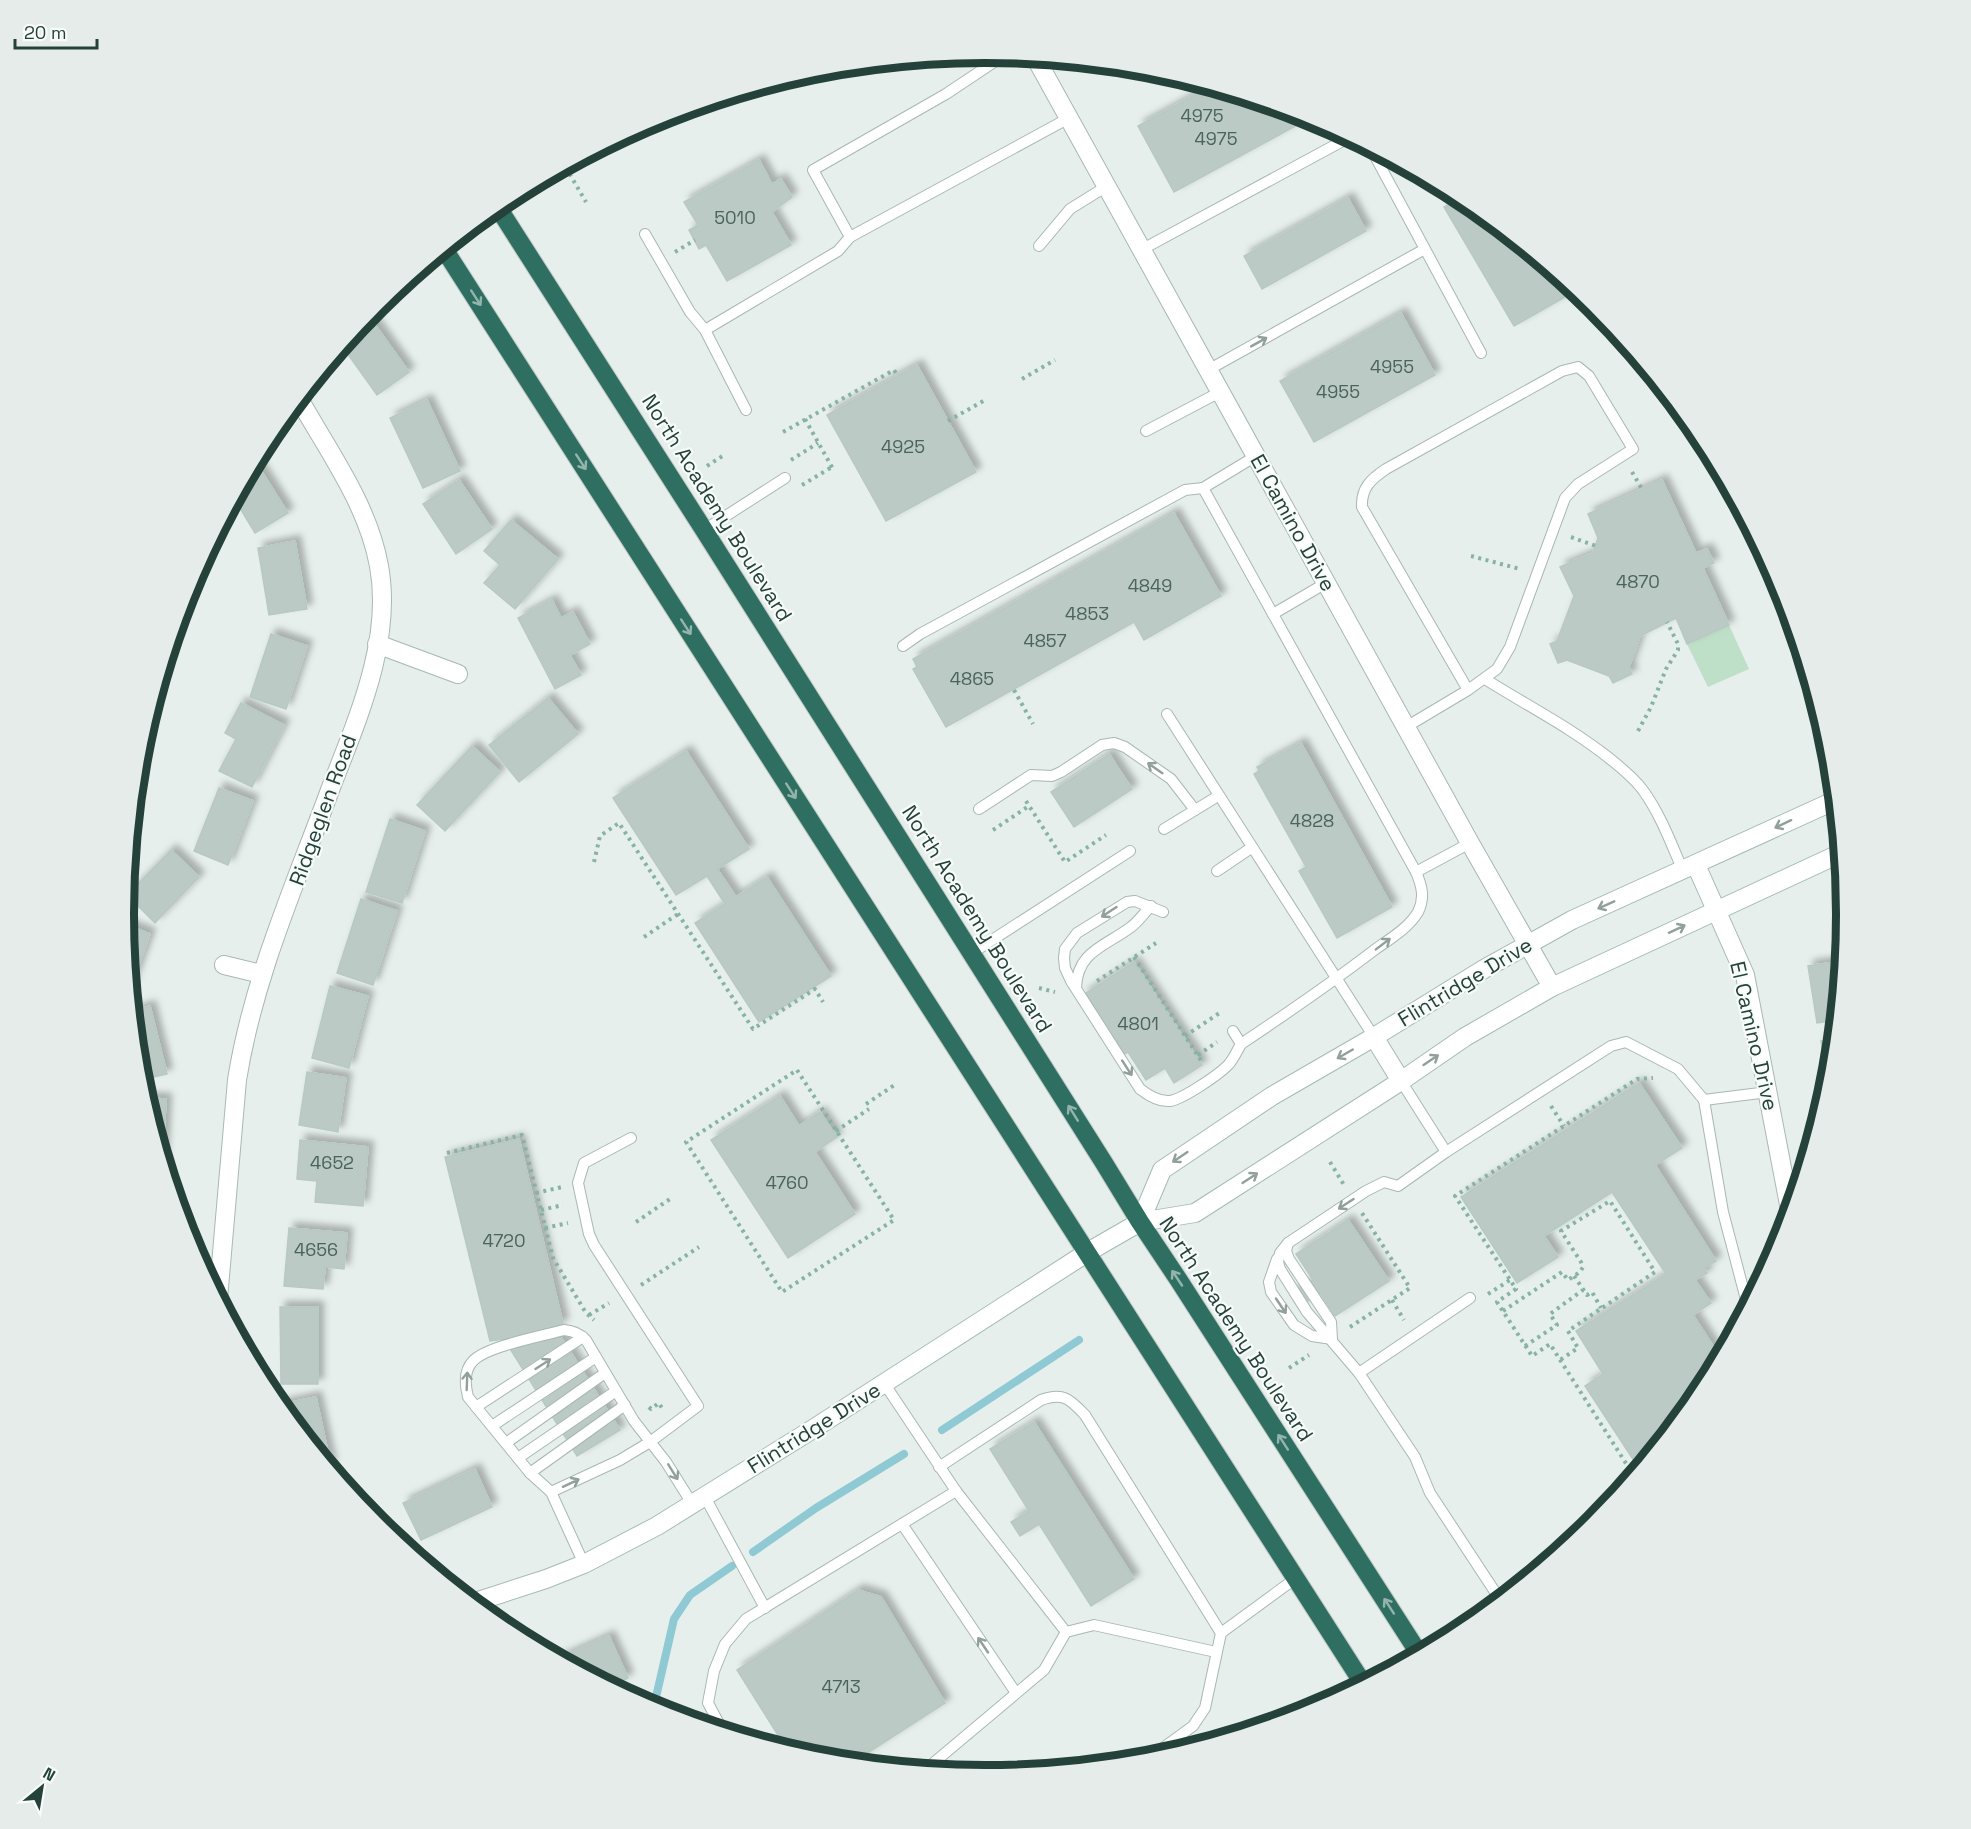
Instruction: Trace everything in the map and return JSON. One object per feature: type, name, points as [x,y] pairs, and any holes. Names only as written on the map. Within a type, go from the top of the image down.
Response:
[{"type":"highway","name":"North Academy Boulevard","points":[[501,214],[704,530],[1140,1222],[1416,1649]]},
{"type":"highway","points":[[448,255],[1360,1679]]},
{"type":"street","name":"El Camino Drive","points":[[1039,65],[1552,987]]},
{"type":"street","name":"Ridgeglen Road","points":[[219,1285],[237,1080],[243,1044],[261,975],[370,682],[382,606],[379,567],[372,540],[352,492],[302,407]]},
{"type":"street","points":[[377,644],[458,674]]},
{"type":"street","name":"Flintridge Drive","points":[[1140,1222],[1162,1170],[1272,1096],[1374,1037],[1484,969],[1572,920],[1830,803]]},
{"type":"street","name":"Flintridge Drive","points":[[481,1600],[584,1564],[699,1501],[1088,1252],[1140,1222],[1195,1213],[1401,1081],[1465,1037],[1552,987],[1835,856]]},
{"type":"street","name":"El Camino Drive","points":[[1690,868],[1716,910],[1745,975],[1788,1199]]},
{"type":"street","points":[[224,965],[261,975]]},
{"type":"street","points":[[1374,1037],[1401,1081]]},
{"type":"lane","points":[[850,237],[813,170],[946,94],[992,63]]},
{"type":"lane","points":[[705,330],[838,251],[850,237],[1069,118]]},
{"type":"lane","points":[[1141,250],[1341,142]]},
{"type":"lane","points":[[1376,158],[1481,353]]},
{"type":"lane","points":[[1039,246],[1070,208],[1107,186]]},
{"type":"lane","points":[[645,234],[690,312],[705,330],[746,410]]},
{"type":"lane","points":[[1208,370],[1424,250]]},
{"type":"lane","points":[[1406,727],[1468,690],[1497,669],[1510,647],[1565,498],[1578,484],[1633,449],[1589,375],[1578,367],[1562,371],[1386,469],[1367,484],[1363,493],[1362,507],[1468,690]]},
{"type":"lane","points":[[1146,431],[1220,392]]},
{"type":"lane","points":[[903,646],[920,634],[1185,490],[1203,488],[1256,456]]},
{"type":"lane","points":[[704,530],[785,478]]},
{"type":"lane","points":[[1163,912],[1135,901],[1127,902],[1077,933],[1070,941],[1064,958],[1065,968],[1076,988],[1140,1089],[1148,1096],[1168,1101],[1179,1098],[1223,1069],[1241,1044],[1336,979],[1412,920],[1422,901],[1423,889],[1416,873],[1203,488]]},
{"type":"lane","points":[[1273,614],[1326,583]]},
{"type":"lane","points":[[1485,679],[1554,719],[1624,770],[1641,787],[1653,804],[1690,868]]},
{"type":"lane","points":[[1167,714],[1374,1037]]},
{"type":"lane","points":[[979,809],[1031,775],[1052,776],[1102,745],[1114,743],[1125,747],[1172,779],[1195,810]]},
{"type":"lane","points":[[1164,829],[1218,796]]},
{"type":"lane","points":[[1416,873],[1470,843]]},
{"type":"lane","points":[[1216,871],[1251,848]]},
{"type":"lane","points":[[972,953],[1130,851]]},
{"type":"lane","points":[[1076,988],[1078,972],[1086,958],[1131,927],[1151,906]]},
{"type":"lane","points":[[1233,1031],[1241,1044]]},
{"type":"lane","points":[[1332,1339],[1312,1336],[1294,1325],[1272,1292],[1269,1282],[1271,1274],[1280,1253],[1288,1243],[1353,1199],[1384,1182],[1398,1186],[1446,1152],[1611,1046],[1626,1042],[1678,1069],[1704,1100],[1723,1212],[1746,1298]]},
{"type":"lane","points":[[1401,1081],[1446,1152]]},
{"type":"lane","points":[[1704,1100],[1768,1092]]},
{"type":"lane","points":[[551,1492],[620,1460],[650,1442],[698,1406],[589,1234],[578,1184],[584,1163],[631,1138]]},
{"type":"lane","points":[[1288,1243],[1286,1251],[1289,1259],[1330,1322],[1332,1339]]},
{"type":"lane","points":[[1280,1253],[1278,1262],[1280,1269],[1307,1312],[1359,1373],[1415,1457],[1430,1493],[1497,1595]]},
{"type":"lane","points":[[1359,1373],[1470,1298]]},
{"type":"lane","points":[[584,1564],[551,1492],[530,1473],[468,1397],[466,1386],[467,1373],[472,1362],[480,1355],[564,1330],[572,1331],[583,1337],[634,1421],[699,1501],[765,1608]]},
{"type":"lane","points":[[477,1407],[583,1337]]},
{"type":"lane","points":[[492,1426],[596,1357]]},
{"type":"lane","points":[[506,1443],[605,1373]]},
{"type":"lane","points":[[884,1383],[956,1491],[1066,1632]]},
{"type":"lane","points":[[518,1458],[615,1391]]},
{"type":"lane","points":[[939,1467],[1041,1400],[1054,1395],[1067,1399],[1085,1415],[1221,1633]]},
{"type":"lane","points":[[530,1473],[625,1405]]},
{"type":"lane","points":[[719,1723],[708,1703],[714,1671],[725,1644],[746,1619],[956,1491]]},
{"type":"lane","points":[[902,1524],[1016,1693]]},
{"type":"lane","points":[[1163,1747],[1193,1726],[1205,1708],[1221,1633],[1296,1578]]},
{"type":"lane","points":[[932,1764],[1044,1670],[1066,1632],[1094,1625],[1216,1652]]},
{"type":"path","points":[[569,172],[586,202]]},
{"type":"path","points":[[1022,379],[1055,360]]},
{"type":"path","points":[[783,432],[894,370],[897,375]]},
{"type":"path","points":[[948,422],[985,400]]},
{"type":"path","points":[[792,490],[833,468],[805,419]]},
{"type":"path","points":[[789,461],[818,443]]},
{"type":"path","points":[[706,466],[724,455]]},
{"type":"path","points":[[1631,471],[1642,489]]},
{"type":"path","points":[[1569,536],[1596,546]]},
{"type":"path","points":[[1471,556],[1537,574]]},
{"type":"path","points":[[1638,731],[1651,707],[1666,669],[1678,650],[1678,644],[1667,622]]},
{"type":"path","points":[[1014,690],[1033,724]]},
{"type":"path","points":[[1025,800],[1065,862],[1106,835]]},
{"type":"path","points":[[993,830],[1029,806]]},
{"type":"path","points":[[594,862],[600,836],[619,823],[753,1029],[815,989],[823,1002]]},
{"type":"path","points":[[644,937],[678,914]]},
{"type":"path","points":[[1089,987],[1155,944]]},
{"type":"path","points":[[1134,957],[1204,1064]]},
{"type":"path","points":[[1185,1036],[1221,1012]]},
{"type":"path","points":[[797,1070],[836,1131],[894,1220],[782,1292],[686,1142],[797,1070]]},
{"type":"path","points":[[1522,1298],[1455,1196],[1637,1079],[1656,1078]]},
{"type":"path","points":[[866,1104],[896,1084]]},
{"type":"path","points":[[836,1131],[869,1109]]},
{"type":"path","points":[[447,1153],[522,1135],[553,1258],[600,1329]]},
{"type":"path","points":[[1330,1162],[1349,1191]]},
{"type":"path","points":[[636,1222],[670,1199]]},
{"type":"path","points":[[1503,1311],[1562,1272],[1568,1280],[1583,1267],[1561,1231],[1610,1201],[1655,1272],[1568,1331],[1578,1348],[1560,1360]]},
{"type":"path","points":[[1345,1330],[1410,1288],[1359,1208]]},
{"type":"path","points":[[641,1286],[699,1247]]},
{"type":"path","points":[[1574,1276],[1587,1295],[1592,1292],[1601,1308]]},
{"type":"path","points":[[1483,1298],[1510,1280]]},
{"type":"path","points":[[1516,1289],[1497,1302],[1532,1356],[1550,1344],[1630,1470]]},
{"type":"path","points":[[1525,1346],[1557,1325],[1550,1314],[1583,1290]]},
{"type":"path","points":[[589,1315],[609,1303]]},
{"type":"path","points":[[1289,1368],[1317,1350]]},
{"type":"path","points":[[644,1399],[651,1409],[659,1403],[664,1410]]},
{"type":"green space","points":[[1729,625],[1749,669],[1708,687],[1687,644]]},
{"type":"building","points":[[1202,91],[1259,108],[1300,124],[1174,192],[1138,126]]},
{"type":"building","points":[[759,160],[772,184],[781,179],[792,197],[772,212],[791,245],[727,281],[706,245],[699,249],[689,230],[698,225],[684,202]]},
{"type":"building","points":[[1348,198],[1366,231],[1262,289],[1244,256]]},
{"type":"building","points":[[1452,203],[1459,207],[1504,239],[1569,295],[1514,326],[1444,207]]},
{"type":"building","points":[[1401,313],[1435,375],[1314,442],[1280,381]]},
{"type":"building","points":[[373,322],[409,372],[377,395],[346,352]]},
{"type":"building","points":[[917,365],[976,472],[886,521],[827,415]]},
{"type":"building","points":[[427,400],[460,471],[423,488],[390,418]]},
{"type":"building","points":[[260,469],[288,513],[255,533],[239,506]]},
{"type":"building","points":[[459,480],[492,529],[456,554],[423,504]]},
{"type":"building","points":[[1662,480],[1696,553],[1707,549],[1714,563],[1703,568],[1729,625],[1687,644],[1676,618],[1640,636],[1629,667],[1632,674],[1613,683],[1609,676],[1567,660],[1558,663],[1550,644],[1557,641],[1574,596],[1560,567],[1593,553],[1598,538],[1588,514]]},
{"type":"building","points":[[1174,513],[1221,596],[1144,640],[1134,622],[946,727],[913,669],[917,667],[913,659]]},
{"type":"building","points":[[511,520],[558,559],[515,609],[484,583],[500,565],[484,551]]},
{"type":"building","points":[[295,541],[307,609],[269,615],[258,548]]},
{"type":"building","points":[[552,600],[561,618],[573,612],[590,644],[570,655],[581,675],[555,689],[518,618]]},
{"type":"building","points":[[271,634],[307,646],[286,709],[250,697]]},
{"type":"building","points":[[548,698],[578,734],[519,782],[489,745]]},
{"type":"building","points":[[241,703],[284,725],[252,787],[219,771],[236,739],[225,733]]},
{"type":"building","points":[[1301,743],[1392,907],[1337,938],[1299,871],[1306,867],[1254,774],[1259,771],[1257,767]]},
{"type":"building","points":[[472,746],[500,772],[445,831],[417,805]]},
{"type":"building","points":[[686,751],[749,849],[717,869],[736,897],[767,877],[831,976],[759,1022],[695,923],[725,904],[707,876],[676,895],[613,798]]},
{"type":"building","points":[[1109,754],[1132,789],[1074,827],[1051,792]]},
{"type":"building","points":[[219,788],[253,801],[228,865],[194,851]]},
{"type":"building","points":[[390,819],[425,831],[402,903],[366,892]]},
{"type":"building","points":[[171,850],[199,877],[155,923],[134,902],[135,887]]},
{"type":"building","points":[[361,899],[397,911],[373,985],[337,973]]},
{"type":"building","points":[[135,928],[150,934],[136,972]]},
{"type":"building","points":[[1134,962],[1202,1065],[1174,1083],[1165,1068],[1146,1080],[1128,1052],[1123,1055],[1083,995]]},
{"type":"building","points":[[1835,962],[1830,1021],[1817,1023],[1808,966]]},
{"type":"building","points":[[330,986],[368,996],[349,1068],[312,1058]]},
{"type":"building","points":[[150,1006],[167,1074],[149,1078],[139,1009]]},
{"type":"building","points":[[1828,1040],[1824,1061],[1821,1041]]},
{"type":"building","points":[[307,1072],[346,1078],[338,1132],[299,1125]]},
{"type":"building","points":[[1639,1083],[1682,1148],[1655,1165],[1716,1261],[1704,1268],[1707,1273],[1695,1280],[1711,1303],[1693,1315],[1716,1351],[1703,1368],[1704,1370],[1693,1388],[1636,1464],[1585,1386],[1603,1374],[1576,1331],[1666,1274],[1612,1192],[1544,1236],[1558,1257],[1517,1283],[1461,1197]]},
{"type":"building","points":[[780,1096],[799,1126],[820,1112],[837,1137],[815,1152],[855,1214],[788,1258],[711,1140]]},
{"type":"building","points":[[154,1098],[166,1099],[164,1138]]},
{"type":"building","points":[[519,1139],[563,1324],[554,1326],[620,1430],[577,1456],[504,1339],[490,1341],[445,1157]]},
{"type":"building","points":[[300,1140],[368,1147],[363,1206],[315,1202],[317,1181],[297,1179]]},
{"type":"building","points":[[1348,1220],[1389,1281],[1335,1316],[1320,1293],[1298,1307],[1290,1295],[1313,1280],[1296,1254]]},
{"type":"building","points":[[289,1228],[347,1233],[344,1269],[325,1267],[323,1289],[284,1286]]},
{"type":"building","points":[[280,1307],[318,1307],[318,1384],[281,1384]]},
{"type":"building","points":[[316,1397],[329,1456],[310,1433],[289,1403]]},
{"type":"building","points":[[1034,1422],[1134,1579],[1091,1606],[1039,1524],[1020,1536],[1011,1522],[1029,1511],[990,1449]]},
{"type":"building","points":[[475,1469],[492,1507],[421,1540],[403,1503]]},
{"type":"building","points":[[858,1590],[881,1597],[945,1703],[861,1757],[782,1741],[737,1670]]},
{"type":"building","points":[[609,1636],[628,1678],[618,1682],[566,1655]]},
{"type":"waterway","points":[[942,1430],[1079,1340]]},
{"type":"waterway","points":[[753,1552],[816,1508],[904,1454]]},
{"type":"waterway","points":[[656,1699],[674,1619],[690,1595],[732,1566]]}]
